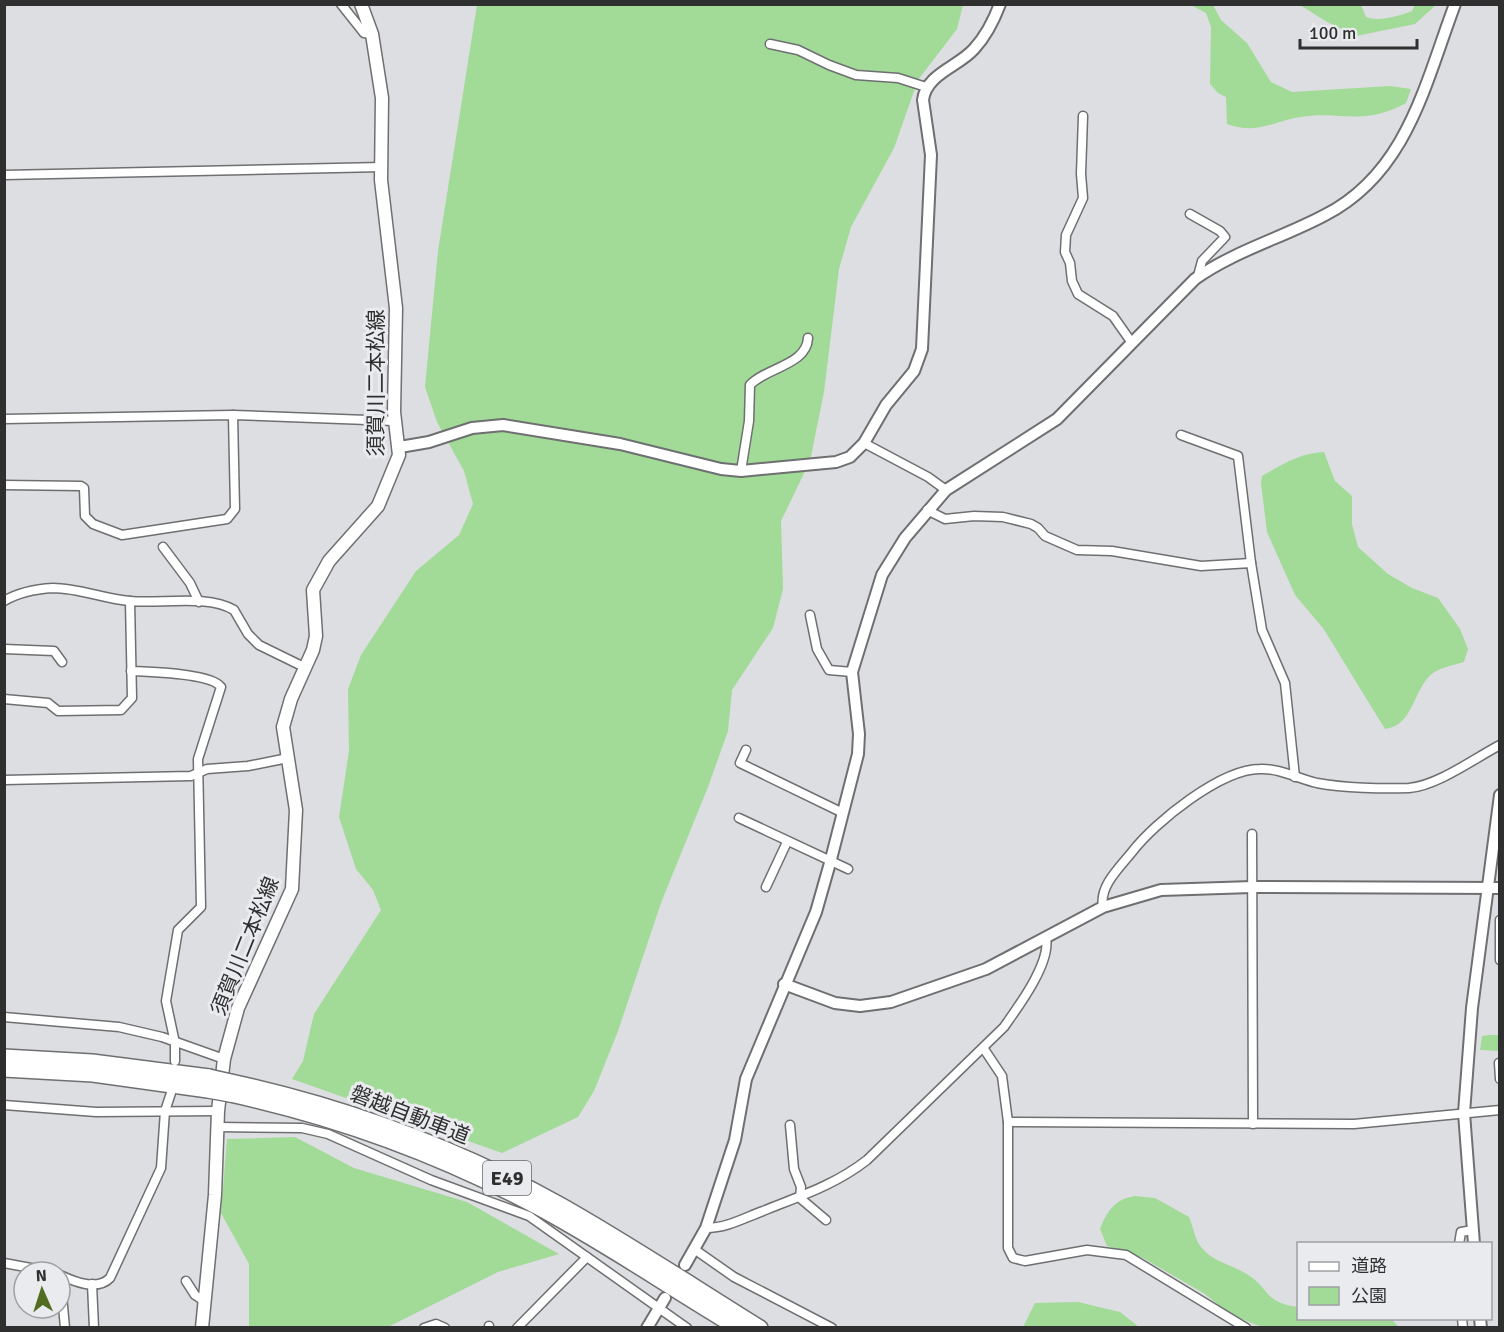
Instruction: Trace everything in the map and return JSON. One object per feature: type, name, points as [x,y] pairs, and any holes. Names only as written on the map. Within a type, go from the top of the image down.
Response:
[{"type":"highway","name":"磐越自動車道","points":[[4,1057],[92,1062],[307,1101],[362,1118],[435,1145],[495,1172],[571,1212],[760,1328]]},
{"type":"highway","name":"磐越自動車道","points":[[4,1069],[208,1084]]},
{"type":"highway","name":"磐越自動車道","points":[[231,1088],[369,1132],[432,1156],[482,1179],[557,1218],[738,1328]]},
{"type":"main road","name":"須賀川二本松線","points":[[202,1328],[215,1196],[218,1111],[225,1059],[238,1008],[292,889],[297,826],[283,735],[284,721],[306,668],[316,636],[312,598],[315,584],[329,561],[378,506],[396,468],[400,447],[394,422],[396,318],[381,180],[382,98],[372,34],[362,4]]},
{"type":"street","points":[[341,4],[364,33],[372,34]]},
{"type":"street","points":[[400,447],[429,442],[472,428],[503,425],[620,444],[721,470],[741,471],[836,462],[850,457],[864,443],[886,405],[914,371],[922,350],[927,296],[931,155],[923,100],[926,87],[973,50],[1000,4]]},
{"type":"street","points":[[685,1265],[706,1228],[735,1140],[746,1079],[816,912],[859,743],[852,672],[882,575],[905,538],[946,490],[1057,419],[1198,276],[1218,262],[1336,209],[1372,178],[1410,128],[1455,4]]},
{"type":"street","points":[[770,44],[798,50],[829,66],[856,75],[897,78],[926,87]]},
{"type":"street","points":[[1083,116],[1081,174],[1083,198],[1066,235],[1065,252],[1070,263],[1072,281],[1078,294],[1113,316],[1132,343]]},
{"type":"street","points":[[4,175],[382,167]]},
{"type":"street","points":[[1190,214],[1221,231],[1226,237],[1202,261],[1198,276]]},
{"type":"street","points":[[741,471],[749,422],[750,385],[798,357],[807,344],[808,338]]},
{"type":"street","points":[[4,485],[81,486],[84,488],[85,516],[93,524],[122,535],[227,519],[235,509],[233,415]]},
{"type":"street","points":[[4,419],[233,415],[394,422]]},
{"type":"street","points":[[1181,435],[1238,456],[1262,630],[1285,683],[1295,777]]},
{"type":"street","points":[[864,443],[928,477],[946,490]]},
{"type":"street","points":[[927,510],[945,519],[974,516],[1003,517],[1031,524],[1045,536],[1077,550],[1112,551],[1201,566],[1251,563]]},
{"type":"street","points":[[163,547],[190,583],[199,602]]},
{"type":"street","points":[[4,588],[8,599],[32,590],[53,588],[130,601],[199,602],[230,607],[237,614],[248,634],[260,645],[306,668]]},
{"type":"street","points":[[4,699],[48,703],[58,711],[121,710],[132,698],[130,601]]},
{"type":"street","points":[[810,615],[817,648],[829,670],[852,672]]},
{"type":"street","points":[[4,649],[54,651],[62,662]]},
{"type":"street","points":[[131,671],[182,675],[219,684],[221,691],[198,759],[201,907],[178,930],[166,1001],[175,1043],[175,1061]]},
{"type":"street","points":[[1103,907],[1103,894],[1111,879],[1143,838],[1173,810],[1206,789],[1252,769],[1269,769],[1328,784],[1410,788],[1433,781],[1500,745]]},
{"type":"street","points":[[746,750],[741,763],[843,813]]},
{"type":"street","points":[[4,780],[191,776],[207,769],[248,766],[288,758]]},
{"type":"street","points":[[1474,1242],[1464,1113],[1472,1008],[1494,888],[1500,795]]},
{"type":"street","points":[[739,818],[848,869]]},
{"type":"street","points":[[1252,834],[1253,1124]]},
{"type":"street","points":[[766,887],[787,842]]},
{"type":"street","points":[[784,984],[835,1003],[882,1004],[987,969],[1103,907],[1161,890],[1252,887],[1494,888]]},
{"type":"street","points":[[1500,920],[1500,960]]},
{"type":"street","points":[[706,1228],[728,1226],[800,1198],[833,1183],[867,1160],[984,1049],[1021,1003],[1046,954],[1046,938]]},
{"type":"street","points":[[4,1017],[119,1027],[225,1059]]},
{"type":"street","points":[[984,1049],[1002,1076],[1008,1122],[1008,1248],[1014,1258],[1025,1261],[1087,1250],[1126,1254],[1246,1328]]},
{"type":"street","points":[[1499,1062],[1500,1079]]},
{"type":"street","points":[[72,1282],[93,1284],[106,1282],[110,1278],[161,1168],[165,1111],[171,1093]]},
{"type":"street","points":[[4,1105],[96,1112],[218,1111]]},
{"type":"street","points":[[1008,1122],[1253,1124],[1269,1121],[1354,1124],[1500,1110]]},
{"type":"street","points":[[790,1125],[794,1168],[801,1187],[800,1198]]},
{"type":"street","points":[[217,1127],[302,1128],[328,1134],[431,1180],[529,1216],[587,1257],[662,1302],[687,1328]]},
{"type":"street","points":[[800,1198],[826,1220]]},
{"type":"street","points":[[1459,1242],[1461,1232],[1473,1230]]},
{"type":"street","points":[[694,1250],[734,1277],[832,1328]]},
{"type":"street","points":[[517,1328],[587,1257]]},
{"type":"street","points":[[186,1281],[195,1294],[204,1301]]},
{"type":"street","points":[[93,1284],[94,1328]]},
{"type":"street","points":[[647,1328],[662,1302]]},
{"type":"street","points":[[424,1328],[436,1324],[445,1328]]},
{"type":"green space","points":[[477,5],[963,5],[957,29],[918,80],[894,148],[851,227],[839,269],[824,392],[810,461],[781,521],[783,589],[773,628],[732,690],[728,731],[661,903],[618,1031],[594,1091],[578,1117],[502,1153],[292,1079],[303,1061],[314,1014],[381,910],[373,890],[356,869],[339,817],[349,751],[348,689],[361,655],[416,571],[459,535],[473,504],[464,471],[437,422],[425,387],[438,251]]},
{"type":"green space","points":[[1191,5],[1213,5],[1221,20],[1247,43],[1271,82],[1292,92],[1390,86],[1411,89],[1406,103],[1391,110],[1364,116],[1315,115],[1256,128],[1227,124],[1226,97],[1218,93],[1210,84],[1211,27],[1206,13]]},
{"type":"green space","points":[[1300,5],[1361,5],[1366,17],[1377,19],[1407,13],[1412,11],[1415,5],[1436,5],[1415,24],[1356,36]]},
{"type":"green space","points":[[1324,452],[1335,481],[1352,496],[1352,524],[1358,547],[1388,574],[1412,588],[1438,598],[1460,629],[1468,649],[1464,662],[1433,673],[1426,680],[1402,721],[1385,729],[1323,628],[1295,595],[1267,532],[1262,476],[1299,457]]},
{"type":"green space","points":[[1499,1035],[1499,1051],[1480,1050],[1482,1036]]},
{"type":"green space","points":[[295,1137],[354,1168],[467,1202],[559,1254],[498,1272],[388,1327],[249,1327],[249,1264],[221,1213],[227,1139]]},
{"type":"green space","points":[[1135,1196],[1155,1198],[1189,1217],[1197,1241],[1206,1252],[1253,1278],[1278,1302],[1297,1307],[1297,1320],[1392,1320],[1399,1327],[1267,1328],[1230,1314],[1205,1294],[1143,1258],[1107,1246],[1100,1229],[1113,1207]]},
{"type":"green space","points":[[1078,1302],[1120,1312],[1139,1327],[1023,1327],[1035,1303]]}]
